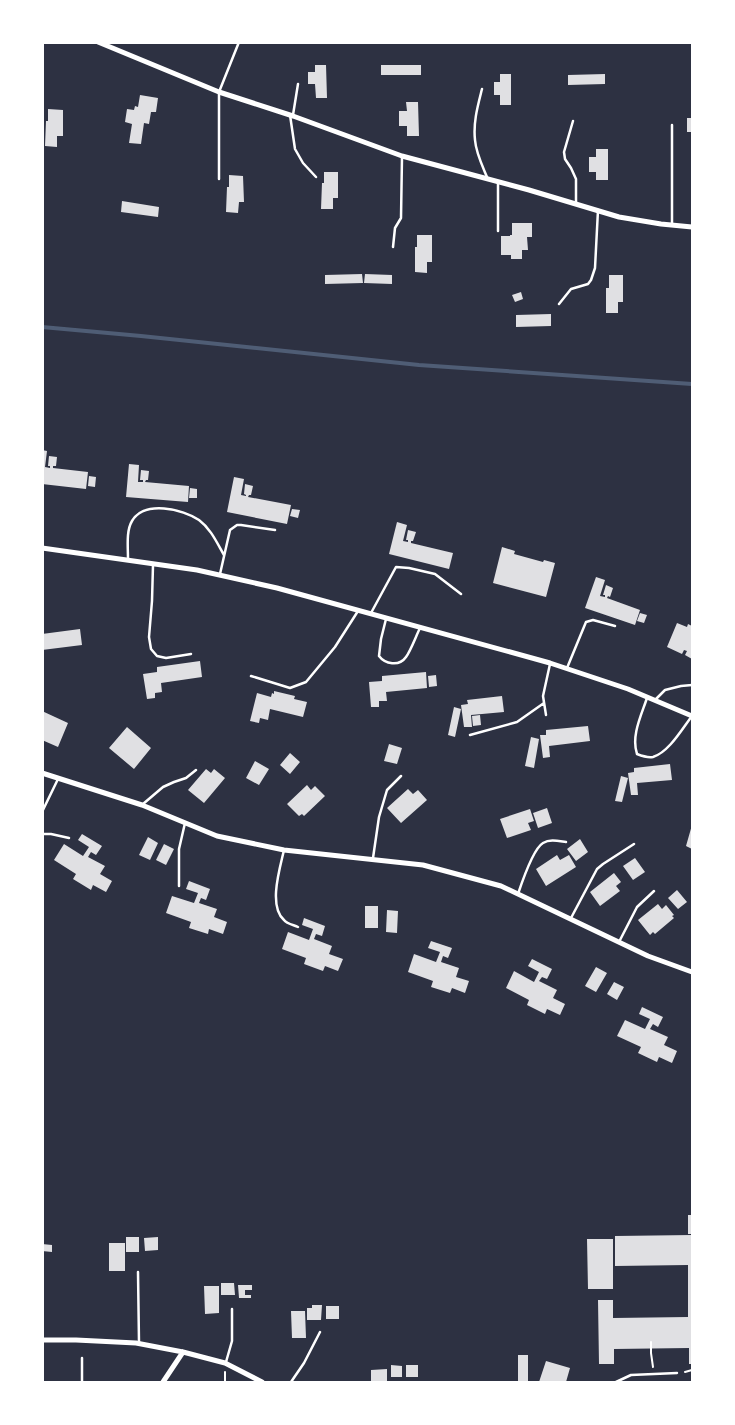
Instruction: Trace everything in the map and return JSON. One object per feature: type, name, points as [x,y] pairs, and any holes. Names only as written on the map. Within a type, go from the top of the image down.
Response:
[{"type":"street","points":[[98,42],[107,44],[219,92],[402,156],[619,217],[692,227]]},
{"type":"street","points":[[42,548],[197,570],[277,588],[550,662],[628,689],[692,716]]},
{"type":"street","points":[[42,773],[142,805],[217,836],[284,850],[424,865],[501,886],[648,956],[692,972]]},
{"type":"street","points":[[42,1340],[139,1343],[225,1363],[262,1382]]},
{"type":"street","points":[[163,1382],[183,1352]]},
{"type":"lane","points":[[219,180],[219,92],[238,42]]},
{"type":"lane","points":[[298,84],[292,116],[296,149],[303,163],[316,177]]},
{"type":"lane","points":[[482,88],[477,109],[475,140],[487,179]]},
{"type":"lane","points":[[573,121],[564,152],[565,159],[576,179],[576,204]]},
{"type":"lane","points":[[672,125],[672,225]]},
{"type":"lane","points":[[393,247],[395,228],[401,218],[402,156]]},
{"type":"lane","points":[[498,182],[498,231]]},
{"type":"lane","points":[[559,304],[571,289],[588,284],[592,280],[595,268],[598,210]]},
{"type":"lane","points":[[128,559],[129,526],[140,512],[150,508],[162,508],[181,512],[200,521],[212,534],[224,555]]},
{"type":"lane","points":[[220,575],[230,530],[237,525],[275,530]]},
{"type":"lane","points":[[153,563],[149,637],[151,649],[157,656],[166,658],[191,654]]},
{"type":"lane","points":[[372,613],[396,567],[435,574],[461,594]]},
{"type":"lane","points":[[251,676],[290,688],[306,682],[335,647],[359,610]]},
{"type":"lane","points":[[386,617],[379,656],[383,661],[399,662],[406,658],[420,626]]},
{"type":"lane","points":[[567,668],[586,622],[593,620],[614,626]]},
{"type":"lane","points":[[546,715],[543,696],[550,662]]},
{"type":"lane","points":[[655,700],[665,690],[692,685]]},
{"type":"lane","points":[[647,697],[635,738],[634,747],[637,754],[652,757],[668,747],[692,716]]},
{"type":"lane","points":[[470,734],[517,722],[544,703]]},
{"type":"lane","points":[[142,805],[163,787],[186,778],[196,770]]},
{"type":"lane","points":[[373,860],[379,817],[387,790],[400,776]]},
{"type":"lane","points":[[42,812],[58,779]]},
{"type":"lane","points":[[179,886],[179,849],[185,823]]},
{"type":"lane","points":[[42,834],[69,838]]},
{"type":"lane","points":[[518,894],[531,861],[541,844],[552,840],[566,842]]},
{"type":"lane","points":[[571,918],[597,870],[634,844]]},
{"type":"lane","points":[[284,850],[276,890],[277,910],[284,921],[298,927]]},
{"type":"lane","points":[[619,942],[637,908],[654,891]]},
{"type":"lane","points":[[138,1272],[139,1343]]},
{"type":"lane","points":[[225,1363],[232,1341],[232,1309]]},
{"type":"lane","points":[[291,1382],[304,1363],[320,1332]]},
{"type":"lane","points":[[82,1358],[82,1382]]},
{"type":"lane","points":[[616,1382],[631,1375],[677,1373]]},
{"type":"path","points":[[651,1342],[654,1374]]},
{"type":"building","points":[[315,65],[326,65],[327,98],[316,98],[315,84],[308,84],[308,72],[315,72]]},
{"type":"building","points":[[381,65],[421,65],[421,75],[381,75]]},
{"type":"building","points":[[500,74],[511,74],[511,105],[500,105],[500,95],[494,95],[494,82],[500,82]]},
{"type":"building","points":[[605,74],[605,84],[568,85],[568,75]]},
{"type":"building","points":[[140,95],[158,98],[156,112],[151,112],[149,124],[144,123],[141,144],[129,143],[132,124],[125,122],[127,109],[134,110],[135,106],[138,107]]},
{"type":"building","points":[[406,102],[418,102],[419,136],[407,136],[407,126],[399,126],[399,111],[407,111]]},
{"type":"building","points":[[48,109],[63,110],[63,136],[57,136],[57,147],[45,146]]},
{"type":"building","points":[[687,118],[692,118],[692,132],[687,132]]},
{"type":"building","points":[[596,149],[608,149],[608,180],[596,180],[596,172],[589,172],[589,157],[596,157]]},
{"type":"building","points":[[324,172],[338,172],[338,198],[333,198],[333,209],[321,209]]},
{"type":"building","points":[[229,175],[243,176],[244,202],[239,202],[238,213],[226,212]]},
{"type":"building","points":[[122,201],[159,207],[158,217],[121,212]]},
{"type":"building","points":[[512,223],[532,223],[532,237],[527,237],[528,250],[522,250],[522,259],[511,259],[511,255],[501,255],[501,236],[512,235]]},
{"type":"building","points":[[417,235],[432,235],[432,262],[427,262],[427,273],[415,272]]},
{"type":"building","points":[[362,274],[363,283],[325,284],[325,275]]},
{"type":"building","points":[[365,274],[392,275],[392,284],[364,283]]},
{"type":"building","points":[[609,275],[623,275],[623,302],[618,302],[618,313],[606,313],[606,288],[609,288]]},
{"type":"building","points":[[521,292],[523,299],[515,302],[512,295]]},
{"type":"building","points":[[551,314],[551,326],[516,327],[516,315]]},
{"type":"building","points":[[42,450],[47,451],[45,467],[50,468],[48,466],[49,456],[57,457],[56,466],[53,466],[53,468],[88,472],[86,489],[42,484]]},
{"type":"building","points":[[129,464],[139,465],[138,482],[143,482],[143,480],[140,480],[141,470],[149,471],[148,480],[145,482],[189,486],[188,502],[126,497]]},
{"type":"building","points":[[89,476],[96,477],[95,487],[88,486]]},
{"type":"building","points":[[234,477],[244,479],[241,495],[246,496],[244,494],[245,484],[253,486],[251,495],[248,497],[291,505],[287,524],[227,512]]},
{"type":"building","points":[[190,488],[197,489],[197,498],[189,498]]},
{"type":"building","points":[[292,509],[300,510],[298,518],[290,516]]},
{"type":"building","points":[[397,522],[407,525],[403,541],[408,542],[406,540],[408,530],[416,532],[411,543],[453,553],[449,569],[389,554]]},
{"type":"building","points":[[502,547],[515,551],[514,554],[543,562],[544,560],[555,563],[546,597],[493,583]]},
{"type":"building","points":[[596,577],[605,580],[600,596],[605,597],[603,595],[606,585],[613,588],[610,597],[608,596],[607,598],[640,610],[635,625],[585,608]]},
{"type":"building","points":[[640,613],[647,615],[644,623],[637,621]]},
{"type":"building","points":[[677,623],[687,627],[688,624],[692,626],[692,659],[685,655],[687,651],[684,650],[682,654],[667,647]]},
{"type":"building","points":[[80,629],[82,645],[42,650],[42,634]]},
{"type":"building","points":[[200,661],[202,677],[161,683],[162,692],[155,693],[155,698],[147,699],[143,674],[157,672],[157,667]]},
{"type":"building","points":[[426,672],[427,688],[386,692],[387,701],[379,701],[379,707],[371,707],[369,682],[382,681],[382,676]]},
{"type":"building","points":[[436,675],[437,686],[429,687],[428,676]]},
{"type":"building","points":[[274,691],[295,696],[294,699],[307,702],[303,717],[270,709],[268,720],[260,718],[259,723],[250,721],[257,693],[271,697]]},
{"type":"building","points":[[502,696],[504,712],[471,715],[472,727],[464,727],[461,705],[468,704],[467,700]]},
{"type":"building","points":[[454,707],[461,709],[455,737],[448,735]]},
{"type":"building","points":[[42,711],[68,723],[58,747],[42,740]]},
{"type":"building","points":[[480,715],[481,725],[473,726],[472,716]]},
{"type":"building","points":[[588,726],[590,741],[549,746],[550,757],[543,758],[540,735],[546,735],[546,730]]},
{"type":"building","points":[[127,727],[151,748],[134,769],[109,748]]},
{"type":"building","points":[[531,737],[539,739],[534,768],[525,766]]},
{"type":"building","points":[[389,744],[402,748],[397,764],[384,761]]},
{"type":"building","points":[[290,753],[300,762],[290,774],[280,765]]},
{"type":"building","points":[[255,761],[269,769],[259,785],[246,778]]},
{"type":"building","points":[[670,764],[672,780],[637,783],[638,795],[631,795],[628,773],[634,772],[634,768]]},
{"type":"building","points":[[206,769],[211,773],[214,769],[225,778],[204,803],[188,790]]},
{"type":"building","points":[[621,776],[628,778],[622,802],[615,801]]},
{"type":"building","points":[[307,785],[311,790],[315,786],[325,796],[304,816],[302,814],[299,816],[287,804]]},
{"type":"building","points":[[408,789],[413,794],[418,790],[427,800],[401,823],[387,808]]},
{"type":"building","points":[[547,808],[552,823],[538,828],[533,813]]},
{"type":"building","points":[[530,809],[534,821],[528,823],[531,830],[507,838],[500,819]]},
{"type":"building","points":[[692,825],[692,849],[686,846]]},
{"type":"building","points":[[82,834],[102,846],[96,855],[91,852],[88,857],[105,866],[100,874],[112,881],[106,892],[93,885],[91,890],[73,879],[76,874],[54,860],[64,844],[83,856],[89,847],[78,840]]},
{"type":"building","points":[[148,837],[158,843],[150,860],[139,855]]},
{"type":"building","points":[[580,839],[588,852],[576,861],[567,849]]},
{"type":"building","points":[[164,844],[174,849],[166,865],[156,860]]},
{"type":"building","points":[[557,855],[560,860],[569,855],[576,867],[546,886],[536,869]]},
{"type":"building","points":[[635,858],[645,872],[633,880],[623,866]]},
{"type":"building","points":[[614,873],[621,882],[616,886],[620,891],[600,906],[590,892]]},
{"type":"building","points":[[189,881],[210,889],[206,900],[201,898],[199,903],[217,909],[214,917],[227,922],[223,934],[209,929],[208,934],[189,928],[191,922],[166,913],[172,896],[194,903],[198,893],[186,889]]},
{"type":"building","points":[[677,890],[687,902],[678,909],[668,898]]},
{"type":"building","points":[[658,904],[662,909],[666,905],[674,915],[672,916],[674,918],[655,934],[653,932],[650,935],[638,920]]},
{"type":"building","points":[[365,906],[378,906],[378,928],[365,928]]},
{"type":"building","points":[[387,910],[398,911],[397,933],[386,932]]},
{"type":"building","points":[[304,918],[325,926],[322,936],[316,934],[314,939],[332,946],[329,954],[343,959],[338,971],[325,966],[323,971],[304,964],[306,958],[282,949],[288,932],[309,940],[313,929],[302,925]]},
{"type":"building","points":[[431,941],[452,948],[448,958],[443,956],[441,962],[459,968],[456,977],[469,981],[465,993],[452,988],[450,993],[431,987],[433,981],[408,972],[414,954],[436,962],[440,952],[428,948]]},
{"type":"building","points":[[532,959],[552,969],[547,979],[542,977],[539,981],[557,990],[553,998],[565,1004],[560,1015],[547,1009],[545,1014],[527,1005],[529,1000],[506,988],[514,971],[534,982],[539,972],[528,966]]},
{"type":"building","points":[[596,967],[607,973],[596,992],[585,986]]},
{"type":"building","points":[[614,982],[624,987],[617,1000],[607,994]]},
{"type":"building","points":[[642,1007],[663,1017],[658,1027],[653,1024],[650,1029],[668,1037],[664,1045],[677,1051],[672,1063],[659,1057],[657,1062],[638,1053],[641,1047],[617,1036],[625,1020],[645,1029],[650,1019],[639,1014]]},
{"type":"building","points":[[688,1215],[692,1215],[692,1234],[688,1234]]},
{"type":"building","points":[[692,1235],[692,1364],[689,1364],[689,1348],[614,1349],[614,1364],[599,1364],[598,1300],[613,1300],[613,1318],[688,1317],[688,1265],[615,1266],[615,1236]]},
{"type":"building","points":[[126,1237],[139,1237],[139,1252],[126,1252]]},
{"type":"building","points":[[158,1237],[158,1250],[145,1251],[144,1238]]},
{"type":"building","points":[[587,1239],[613,1239],[613,1289],[588,1289]]},
{"type":"building","points":[[109,1243],[125,1243],[125,1271],[109,1271]]},
{"type":"building","points":[[42,1244],[52,1245],[52,1252],[42,1251]]},
{"type":"building","points":[[221,1283],[234,1283],[235,1295],[221,1295]]},
{"type":"building","points":[[238,1285],[252,1285],[252,1290],[245,1290],[245,1295],[251,1295],[251,1298],[239,1298]]},
{"type":"building","points":[[204,1286],[219,1286],[219,1313],[205,1314]]},
{"type":"building","points":[[312,1305],[322,1305],[321,1320],[307,1320],[307,1308],[312,1308]]},
{"type":"building","points":[[326,1306],[339,1306],[339,1319],[326,1319]]},
{"type":"building","points":[[291,1311],[305,1311],[306,1338],[292,1338]]},
{"type":"building","points":[[518,1355],[528,1355],[528,1382],[518,1382]]},
{"type":"building","points":[[546,1361],[570,1368],[566,1382],[539,1382]]},
{"type":"building","points":[[391,1365],[402,1366],[402,1377],[391,1377]]},
{"type":"building","points":[[406,1365],[418,1365],[418,1377],[406,1377]]},
{"type":"building","points":[[387,1369],[387,1382],[371,1382],[371,1370]]},
{"type":"waterway","points":[[42,327],[419,365],[692,384]]}]
